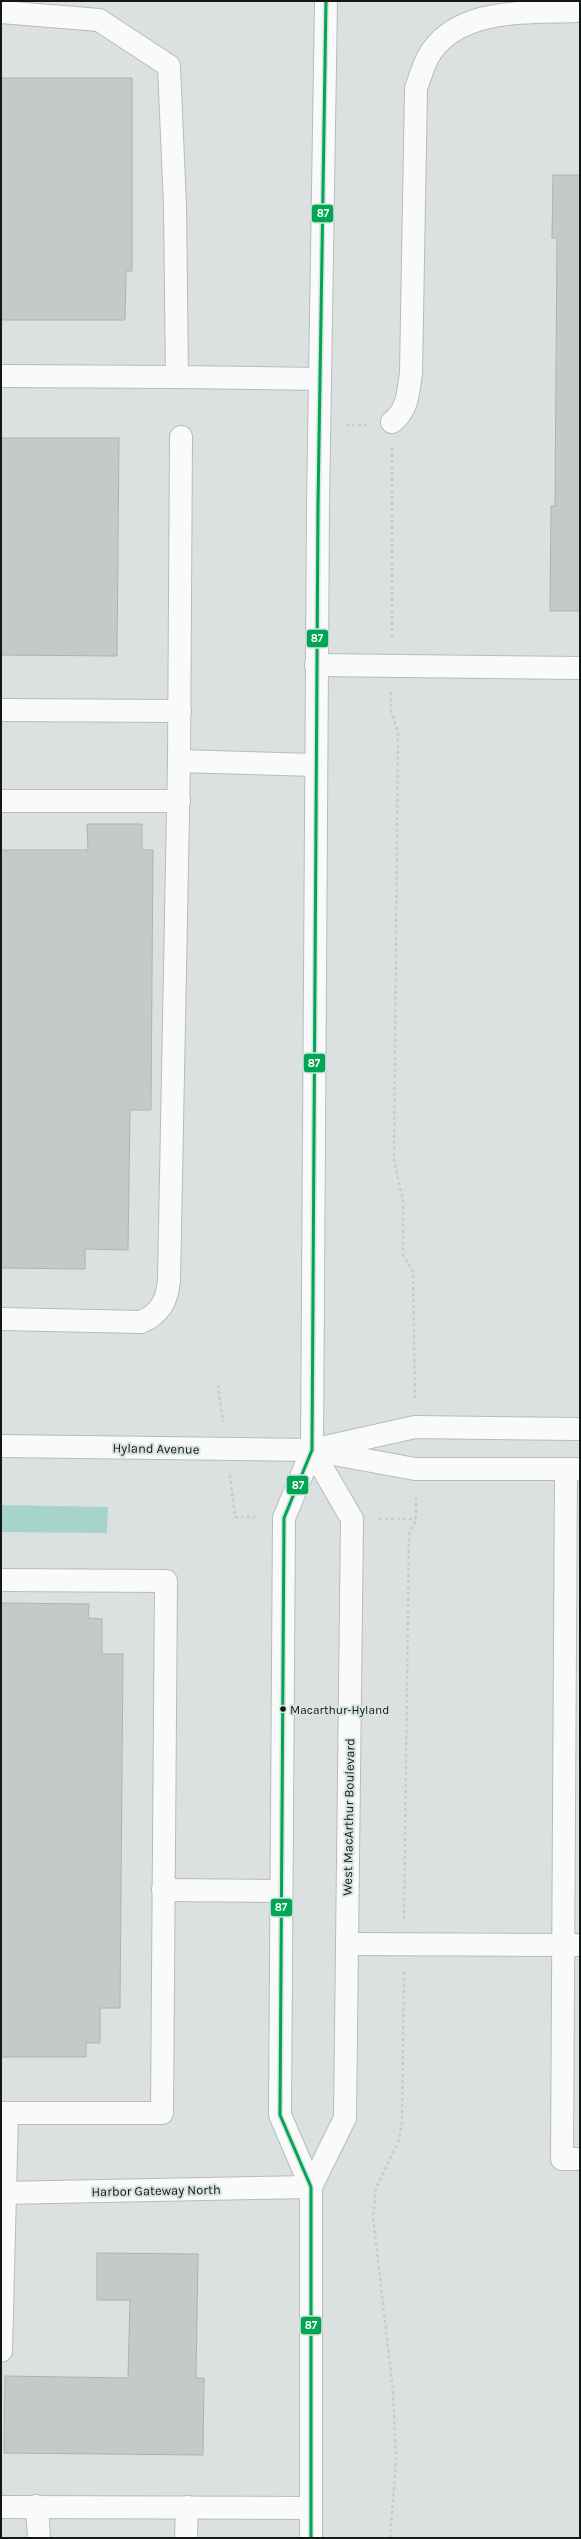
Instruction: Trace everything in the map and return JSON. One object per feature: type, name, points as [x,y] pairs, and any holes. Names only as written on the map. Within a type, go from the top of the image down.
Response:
[{"type":"main road","name":"West MacArthur Boulevard","points":[[311,2538],[311,2187],[280,2114],[281,1892],[284,1518],[312,1450],[318,426],[326,1]]},
{"type":"main road","points":[[392,422],[400,416],[406,404],[411,373],[416,88],[428,56],[451,31],[480,18],[576,11]]},
{"type":"main road","points":[[1,12],[99,20],[168,66],[175,206],[177,377]]},
{"type":"main road","points":[[1,376],[177,377],[319,380]]},
{"type":"main road","points":[[1,1319],[141,1322],[152,1318],[162,1307],[168,1294],[180,761],[181,437]]},
{"type":"main road","points":[[316,665],[580,668]]},
{"type":"main road","points":[[1,710],[180,711]]},
{"type":"main road","points":[[180,761],[316,765]]},
{"type":"main road","points":[[1,801],[179,801]]},
{"type":"main road","points":[[312,1450],[415,1427],[580,1429]]},
{"type":"main road","name":"Hyland Avenue","points":[[1,1446],[312,1450]]},
{"type":"main road","name":"West MacArthur Boulevard","points":[[311,2187],[345,2118],[352,1519],[312,1450]]},
{"type":"main road","points":[[312,1450],[415,1469],[573,1469],[572,1945],[562,2159],[580,2159]]},
{"type":"main road","points":[[1,1580],[166,1581],[162,2113],[4,2113],[1,2351]]},
{"type":"main road","points":[[163,1890],[281,1892]]},
{"type":"main road","points":[[347,1944],[572,1945]]},
{"type":"main road","name":"Harbor Gateway North","points":[[4,2193],[311,2187]]},
{"type":"main road","points":[[37,2506],[39,2538]]},
{"type":"main road","points":[[1,2507],[311,2508]]},
{"type":"main road","points":[[186,2538],[187,2507]]},
{"type":"path","points":[[318,426],[385,425],[392,422]]},
{"type":"green space","points":[[1,1505],[108,1507],[107,1533],[1,1532]]},
{"type":"building","points":[[1,78],[132,78],[132,271],[126,271],[125,320],[1,320]]},
{"type":"building","points":[[553,175],[580,175],[580,611],[550,611],[551,506],[555,506],[557,238],[552,238]]},
{"type":"building","points":[[1,438],[119,438],[117,656],[1,655]]},
{"type":"building","points":[[87,824],[142,824],[142,850],[153,850],[151,1110],[130,1110],[128,1250],[85,1249],[85,1269],[1,1268],[1,850],[88,850]]},
{"type":"building","points":[[1,1603],[89,1604],[88,1618],[102,1619],[102,1654],[123,1654],[120,2008],[100,2008],[100,2043],[86,2043],[86,2057],[1,2057]]},
{"type":"building","points":[[97,2253],[198,2254],[196,2378],[204,2378],[203,2455],[4,2453],[5,2376],[128,2378],[130,2300],[97,2300]]},
{"type":"transit line","name":"87","points":[[311,2538],[311,2187],[280,2115],[284,1518],[312,1450],[318,506],[326,1]]},
{"type":"place","name":"Macarthur-Hyland","points":[[283,1709]]}]
